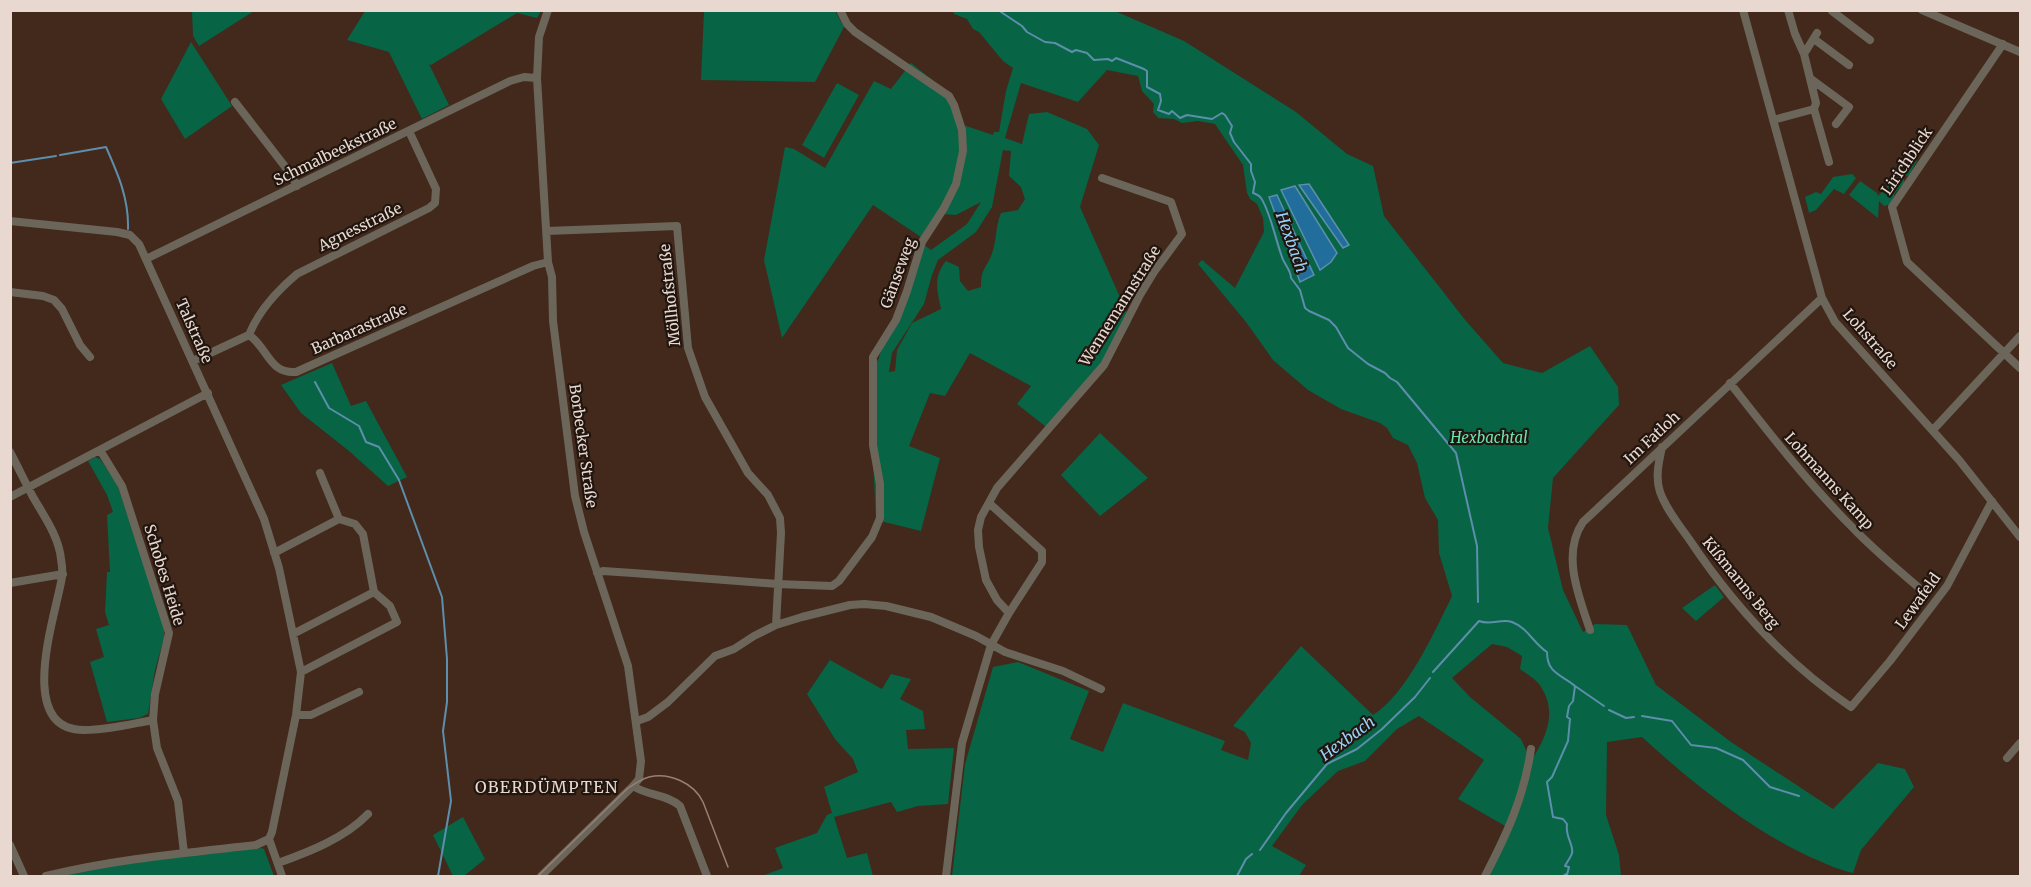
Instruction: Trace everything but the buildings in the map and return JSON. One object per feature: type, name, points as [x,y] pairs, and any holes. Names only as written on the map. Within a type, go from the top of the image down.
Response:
[{"type":"street","name":"Borbecker Straße","points":[[548,10],[539,37],[537,78],[548,262],[552,277],[554,321],[574,496],[597,573],[624,648],[637,721],[641,767],[639,779],[633,786]]},
{"type":"street","name":"Gänseweg","points":[[777,584],[831,586],[839,581],[872,537],[880,518],[880,484],[873,445],[873,357],[896,320],[922,242],[956,184],[962,159],[963,144],[957,113],[949,96],[855,32],[847,24],[840,10]]},
{"type":"street","name":"Lohstraße","points":[[1743,10],[1822,298],[1835,322],[1933,430],[2020,537]]},
{"type":"street","points":[[1788,10],[1811,79],[1816,103],[1814,109],[1829,162]]},
{"type":"street","points":[[1922,10],[2020,52]]},
{"type":"street","points":[[1827,20],[1833,11],[1870,40]]},
{"type":"street","points":[[1804,54],[1816,36],[1849,64]]},
{"type":"street","name":"Lirichblick","points":[[2003,44],[1892,207],[1907,262],[2020,368]]},
{"type":"street","name":"Schmalbeekstraße","points":[[146,258],[510,81],[524,77],[537,78]]},
{"type":"street","points":[[1811,79],[1848,107],[1836,124]]},
{"type":"street","points":[[235,102],[290,173],[297,186]]},
{"type":"street","points":[[1773,120],[1814,109]]},
{"type":"street","name":"Agnesstraße","points":[[249,335],[254,322],[286,282],[297,274],[435,203],[436,189],[409,131]]},
{"type":"street","name":"Wennemannstraße","points":[[1009,612],[997,600],[986,580],[979,548],[978,530],[981,517],[997,488],[1104,365],[1140,295],[1182,234],[1171,202],[1102,178]]},
{"type":"street","name":"Talstraße","points":[[10,221],[117,232],[130,235],[139,244],[264,519],[301,672],[296,715],[269,839]]},
{"type":"street","name":"Möllhofstraße","points":[[547,231],[677,226],[688,348],[705,397],[748,473],[768,495],[780,518],[776,625]]},
{"type":"street","name":"Barbarastraße","points":[[249,335],[258,341],[281,371],[296,372],[533,266],[548,262]]},
{"type":"street","points":[[10,292],[43,296],[54,300],[62,309],[80,345],[90,357]]},
{"type":"street","name":"Im Fatloh","points":[[1590,630],[1574,578],[1574,553],[1578,533],[1587,517],[1822,298]]},
{"type":"street","points":[[193,362],[249,335]]},
{"type":"street","points":[[1933,430],[2005,355],[2020,336]]},
{"type":"street","name":"Lohmanns Kamp","points":[[1730,383],[1779,446],[1840,515],[1877,552],[1918,587]]},
{"type":"street","points":[[10,497],[208,393]]},
{"type":"street","name":"Kißmanns Berg","points":[[1662,447],[1658,473],[1661,492],[1698,553],[1730,596],[1769,639],[1821,687],[1851,707]]},
{"type":"street","name":"Schobes Heide","points":[[100,450],[122,486],[169,633],[155,694],[153,720],[157,748],[178,801],[184,853]]},
{"type":"street","points":[[10,452],[54,533],[61,555],[63,574],[46,650],[44,673],[45,696],[49,711],[59,723],[72,729],[84,730],[153,720]]},
{"type":"street","points":[[320,472],[339,519]]},
{"type":"street","name":"Lewafeld","points":[[1851,707],[1890,661],[1947,586],[1992,501]]},
{"type":"street","points":[[946,876],[960,752],[991,645],[1041,561],[1042,551],[989,502]]},
{"type":"street","points":[[274,553],[339,519],[355,524],[363,534],[374,592],[390,606],[397,622],[301,672]]},
{"type":"street","points":[[597,573],[603,571],[777,584]]},
{"type":"street","points":[[10,583],[63,574]]},
{"type":"street","points":[[293,634],[374,592]]},
{"type":"street","points":[[637,721],[648,717],[668,702],[715,656],[776,625],[850,605],[886,606],[931,617],[976,636],[991,645],[1072,675],[1101,689]]},
{"type":"street","points":[[296,715],[311,715],[359,692]]},
{"type":"street","points":[[2007,758],[2020,743]]},
{"type":"street","points":[[1485,876],[1510,827],[1525,785],[1531,749]]},
{"type":"street","points":[[541,876],[633,786],[644,793],[672,800],[680,806],[707,876]]},
{"type":"street","points":[[278,863],[308,853],[345,832],[368,814]]},
{"type":"street","points":[[46,876],[88,866],[256,845],[269,839],[282,876]]},
{"type":"street","points":[[10,845],[24,876]]},
{"type":"green space","points":[[192,10],[254,11],[199,46],[193,36]]},
{"type":"green space","points":[[365,11],[541,11],[537,18],[517,13],[431,65],[429,64],[449,105],[422,119],[389,52],[347,40]]},
{"type":"green space","points":[[704,11],[835,11],[844,27],[815,82],[701,80]]},
{"type":"green space","name":"Hexbachtal","points":[[953,11],[1115,11],[1184,41],[1296,112],[1347,154],[1373,166],[1384,216],[1466,321],[1503,363],[1542,373],[1590,346],[1618,387],[1619,405],[1553,478],[1548,528],[1563,590],[1583,632],[1595,624],[1627,625],[1656,685],[1731,742],[1833,809],[1878,763],[1905,769],[1914,787],[1861,850],[1853,873],[1810,857],[1743,819],[1680,771],[1642,737],[1607,742],[1606,815],[1619,855],[1621,876],[1490,876],[1533,758],[1546,732],[1549,714],[1546,696],[1541,687],[1520,669],[1522,656],[1507,647],[1492,644],[1452,678],[1470,697],[1521,739],[1527,752],[1526,765],[1507,827],[1458,799],[1484,760],[1419,716],[1397,729],[1365,761],[1338,771],[1302,805],[1272,846],[1306,865],[1299,876],[952,876],[965,764],[993,667],[1018,662],[1089,691],[1070,739],[1103,752],[1123,703],[1225,741],[1221,750],[1248,760],[1251,743],[1245,732],[1233,726],[1301,646],[1373,715],[1385,706],[1408,678],[1452,596],[1439,553],[1438,520],[1425,498],[1417,463],[1408,445],[1393,438],[1387,428],[1380,423],[1341,409],[1308,390],[1273,360],[1246,322],[1198,264],[1202,260],[1235,288],[1264,232],[1263,218],[1257,204],[1250,199],[1247,193],[1243,165],[1215,124],[1198,121],[1182,123],[1174,119],[1158,118],[1153,112],[1154,104],[1142,91],[1138,76],[1107,70],[1078,102],[1021,83],[1005,138],[1022,144],[1029,114],[1047,112],[1087,129],[1099,145],[1080,207],[1131,322],[1104,371],[1050,430],[1017,404],[1031,386],[970,353],[945,396],[930,393],[909,446],[940,458],[921,531],[876,520],[869,376],[879,358],[923,244],[931,250],[967,224],[981,202],[956,215],[943,214],[927,241],[873,205],[782,338],[764,260],[785,147],[794,149],[825,168],[874,81],[891,89],[911,63],[945,90],[963,125],[993,135],[994,132],[999,132],[1006,91],[1013,68],[1003,61],[979,32],[973,29],[967,19],[954,14]],"holes":[[[1003,150],[1011,151],[1009,176],[1021,187],[1025,199],[1018,210],[1001,213],[993,251],[983,273],[981,287],[968,291],[960,281],[959,267],[946,261],[938,278],[937,290],[941,309],[912,323],[897,350],[895,371],[889,372],[892,353],[924,304],[938,260],[976,232],[992,207]]]},
{"type":"green space","points":[[191,42],[232,106],[185,139],[161,99]]},
{"type":"green space","points":[[837,83],[859,95],[824,158],[802,145]]},
{"type":"green space","points":[[1912,155],[1917,161],[1909,175],[1904,177],[1904,183],[1895,193],[1892,204],[1884,206],[1879,201],[1878,218],[1849,195],[1860,181],[1878,196],[1891,182],[1897,166],[1909,161]]},
{"type":"green space","points":[[1852,174],[1856,178],[1844,194],[1834,189],[1816,210],[1809,213],[1805,197],[1816,192],[1821,194],[1833,177]]},
{"type":"green space","points":[[332,363],[351,406],[366,401],[407,477],[388,486],[301,413],[281,385]]},
{"type":"green space","points":[[1100,433],[1148,478],[1100,516],[1061,475]]},
{"type":"green space","points":[[95,457],[100,459],[117,484],[164,626],[164,638],[155,670],[148,714],[139,718],[107,722],[90,662],[104,657],[96,629],[109,625],[105,612],[107,572],[110,572],[107,515],[113,512],[107,495],[88,461]]},
{"type":"green space","points":[[1715,585],[1724,597],[1696,621],[1682,608]]},
{"type":"green space","points":[[830,660],[882,689],[891,674],[911,679],[900,699],[923,711],[925,729],[906,730],[908,749],[954,748],[948,804],[918,806],[897,812],[891,802],[834,817],[847,858],[867,853],[873,876],[762,876],[783,868],[775,848],[817,833],[827,815],[832,813],[824,787],[858,772],[853,759],[835,739],[807,694]]},
{"type":"green space","points":[[463,817],[485,859],[464,876],[453,876],[433,835]]},
{"type":"green space","points":[[264,849],[274,876],[64,876],[137,862]]},
{"type":"water","points":[[1309,184],[1349,245],[1343,248],[1299,185]]},
{"type":"water","points":[[1295,186],[1337,253],[1331,262],[1320,270],[1281,190]]},
{"type":"water","points":[[1277,195],[1314,275],[1300,282],[1269,197]]},
{"type":"waterway","name":"Hexbach","points":[[998,10],[1027,32],[1045,42],[1055,43],[1072,52],[1076,50],[1087,53],[1094,60],[1112,61],[1116,58],[1144,69],[1147,71],[1147,87],[1160,94],[1161,101],[1158,110],[1169,114],[1172,111],[1180,118],[1187,115],[1212,119],[1222,113],[1225,115],[1232,126],[1230,133],[1234,142],[1251,164],[1255,182],[1253,193],[1260,196],[1264,204],[1283,260],[1291,278],[1300,290],[1305,308],[1329,320],[1336,327],[1348,348],[1397,382],[1456,453],[1477,546],[1478,602]]},
{"type":"waterway","points":[[60,155],[106,147],[125,197],[128,229]]},
{"type":"waterway","points":[[10,163],[56,156]]},
{"type":"waterway","points":[[315,382],[329,408],[359,426],[366,442],[379,447],[399,480],[442,597],[447,659],[447,702],[443,731],[451,801],[438,876]]},
{"type":"waterway","name":"Hexbach","points":[[1433,672],[1479,621],[1488,623],[1508,621],[1518,625],[1547,652],[1552,669],[1575,686],[1573,701],[1569,706],[1567,717],[1570,719],[1568,741],[1552,777],[1547,782],[1553,817],[1563,819],[1567,824],[1567,833],[1572,847],[1571,855],[1565,866],[1569,867],[1567,875],[1563,876]]},
{"type":"waterway","name":"Hexbach","points":[[1260,850],[1286,813],[1327,764],[1357,749],[1382,729],[1415,697],[1430,678]]},
{"type":"waterway","points":[[1575,686],[1604,706]]},
{"type":"waterway","points":[[1609,710],[1626,718],[1634,717]]},
{"type":"waterway","points":[[1642,716],[1672,721],[1691,745],[1716,748],[1743,760],[1770,787],[1799,796]]},
{"type":"waterway","name":"Hexbach","points":[[1237,876],[1246,859],[1252,854]]},
{"type":"tram line","points":[[538,876],[627,789],[643,779],[657,776],[680,780],[699,795],[728,867]]},
{"type":"district","name":"OBERDÜMPTEN","points":[[547,787]]}]
